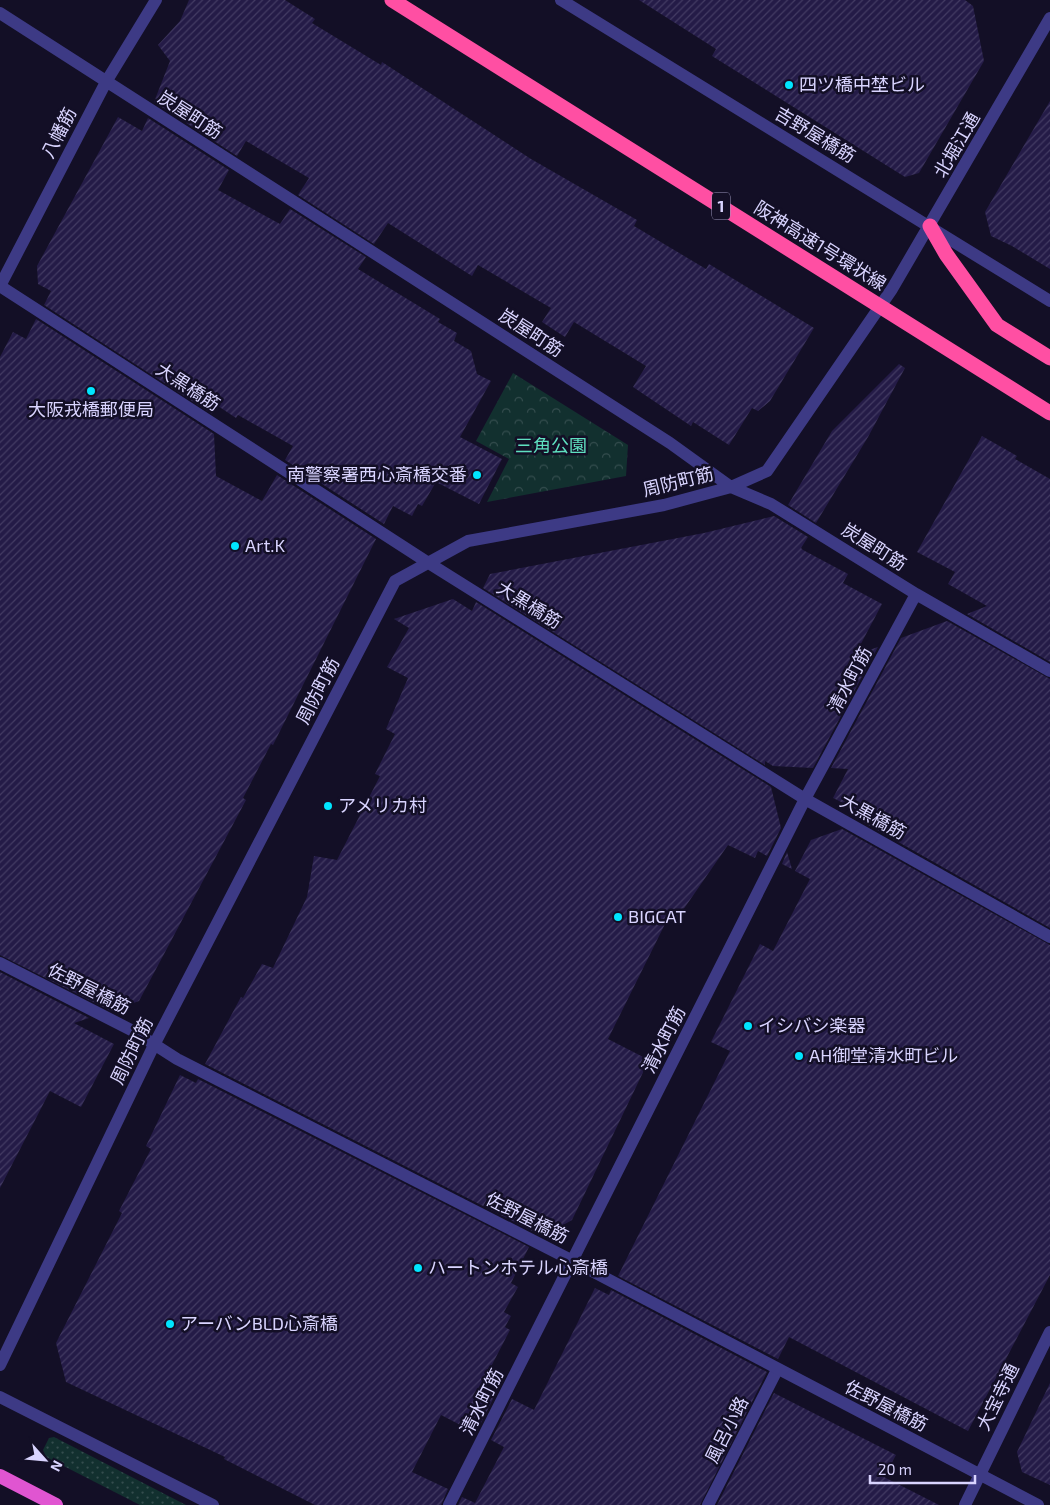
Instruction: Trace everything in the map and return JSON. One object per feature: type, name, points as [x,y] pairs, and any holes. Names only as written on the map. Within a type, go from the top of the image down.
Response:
[{"type":"highway","name":"阪神高速1号環状線","points":[[392,0],[1050,413]]},
{"type":"highway","points":[[930,226],[946,254],[997,325],[1050,358]]},
{"type":"highway","points":[[0,1476],[56,1505]]},
{"type":"street","name":"八幡筋","points":[[0,286],[106,82],[156,0]]},
{"type":"street","name":"吉野屋橋筋","points":[[561,0],[1050,300]]},
{"type":"street","name":"炭屋町筋","points":[[0,13],[662,438],[731,488],[771,504],[916,594],[1050,671]]},
{"type":"street","name":"北堀江通","points":[[892,289],[1050,18]]},
{"type":"street","name":"大黒橋筋","points":[[0,286],[427,562],[805,799],[1050,937]]},
{"type":"street","name":"周防町筋","points":[[0,1365],[154,1045],[395,581],[468,541],[664,506],[731,488],[767,471],[892,289]]},
{"type":"street","name":"清水町筋","points":[[449,1505],[805,799],[916,594]]},
{"type":"street","name":"佐野屋橋筋","points":[[0,963],[135,1032],[177,1059],[573,1261],[777,1370],[1038,1505]]},
{"type":"street","name":"大宝寺通","points":[[965,1505],[1050,1332]]},
{"type":"street","name":"風呂小路","points":[[708,1505],[777,1370]]},
{"type":"street","points":[[0,1397],[213,1505]]},
{"type":"green space","name":"三角公園","points":[[513,373],[628,445],[626,476],[487,502],[509,459],[476,441]]},
{"type":"green space","points":[[54,1437],[186,1505],[140,1505],[46,1457],[43,1450],[49,1438]]},
{"type":"building","points":[[189,0],[285,0],[315,19],[312,23],[381,65],[382,62],[531,159],[637,220],[634,226],[706,269],[709,264],[814,328],[770,401],[758,411],[752,408],[729,445],[693,422],[691,426],[633,387],[646,366],[574,322],[565,337],[542,322],[551,308],[478,265],[472,276],[388,223],[374,244],[298,195],[309,178],[246,141],[237,156],[154,102],[170,61],[158,45],[180,21]]},
{"type":"building","points":[[639,0],[965,0],[973,6],[984,61],[919,173],[905,177],[712,56],[716,49]]},
{"type":"building","points":[[1050,101],[1050,269],[1012,246],[991,236],[985,212]]},
{"type":"building","points":[[118,117],[142,131],[148,118],[229,170],[218,190],[280,224],[290,209],[366,257],[358,269],[440,319],[438,322],[457,333],[454,341],[471,351],[477,374],[491,381],[460,437],[502,459],[479,504],[436,482],[422,506],[418,504],[412,516],[393,506],[384,524],[285,460],[293,446],[238,415],[236,418],[212,402],[212,414],[44,305],[51,291],[38,284],[37,266]]},
{"type":"building","points":[[36,319],[214,434],[216,476],[262,501],[277,475],[376,539],[273,745],[271,744],[243,798],[246,800],[139,1001],[111,1011],[0,955],[0,357],[13,332],[26,339]]},
{"type":"building","points":[[899,364],[905,368],[868,437],[816,523],[788,505],[832,431]]},
{"type":"building","points":[[982,436],[1017,456],[1015,459],[1050,479],[1050,662],[967,614],[987,606],[948,584],[955,572],[917,552]]},
{"type":"building","points":[[774,516],[808,537],[801,548],[803,550],[848,574],[843,583],[882,604],[855,655],[878,647],[813,768],[773,766],[765,761],[765,765],[483,588],[490,574],[704,533]]},
{"type":"building","points":[[453,599],[472,611],[476,602],[771,787],[781,828],[767,856],[758,851],[755,858],[728,845],[674,923],[667,920],[608,1039],[649,1060],[572,1220],[556,1229],[542,1222],[536,1233],[205,1064],[241,997],[243,998],[262,964],[273,968],[307,897],[314,856],[337,860],[380,776],[375,774],[395,734],[386,729],[408,678],[387,667],[409,628],[394,619]]},
{"type":"building","points":[[947,621],[1050,679],[1050,928],[863,822],[874,818],[833,798],[848,769],[831,768],[901,638]]},
{"type":"building","points":[[842,829],[1050,945],[1050,1275],[968,1431],[789,1337],[778,1359],[618,1276],[730,1051],[711,1042],[760,944],[773,951],[810,879],[795,871],[811,840]]},
{"type":"building","points":[[787,852],[792,869],[782,864]]},
{"type":"building","points":[[0,972],[89,1018],[74,1023],[114,1044],[81,1107],[50,1091],[0,1188]]},
{"type":"building","points":[[180,1075],[196,1083],[198,1079],[529,1247],[511,1283],[518,1287],[504,1312],[511,1316],[505,1327],[510,1330],[482,1384],[497,1391],[476,1433],[441,1415],[412,1472],[448,1489],[441,1505],[315,1505],[224,1459],[225,1457],[66,1382],[56,1343],[122,1213],[119,1211],[151,1149],[146,1146]]},
{"type":"building","points":[[595,1288],[609,1295],[611,1290],[767,1372],[700,1505],[458,1505],[462,1497],[475,1503],[504,1447],[491,1440],[512,1399],[534,1410]]},
{"type":"building","points":[[1050,1383],[1050,1485],[1022,1472],[1017,1452]]},
{"type":"building","points":[[774,1393],[896,1455],[884,1477],[939,1505],[717,1505]]},
{"type":"place","name":"四ツ橋中埜ビル","points":[[789,85]]},
{"type":"place","name":"大阪戎橋郵便局","points":[[91,391]]},
{"type":"place","name":"南警察署西心斎橋交番","points":[[477,475]]},
{"type":"place","name":"Art.K","points":[[235,546]]},
{"type":"place","name":"アメリカ村","points":[[328,806]]},
{"type":"place","name":"BIGCAT","points":[[618,917]]},
{"type":"place","name":"イシバシ楽器","points":[[748,1026]]},
{"type":"place","name":"AH御堂清水町ビル","points":[[799,1056]]},
{"type":"place","name":"ハートンホテル心斎橋","points":[[418,1268]]},
{"type":"place","name":"アーバンBLD心斎橋","points":[[170,1324]]}]
